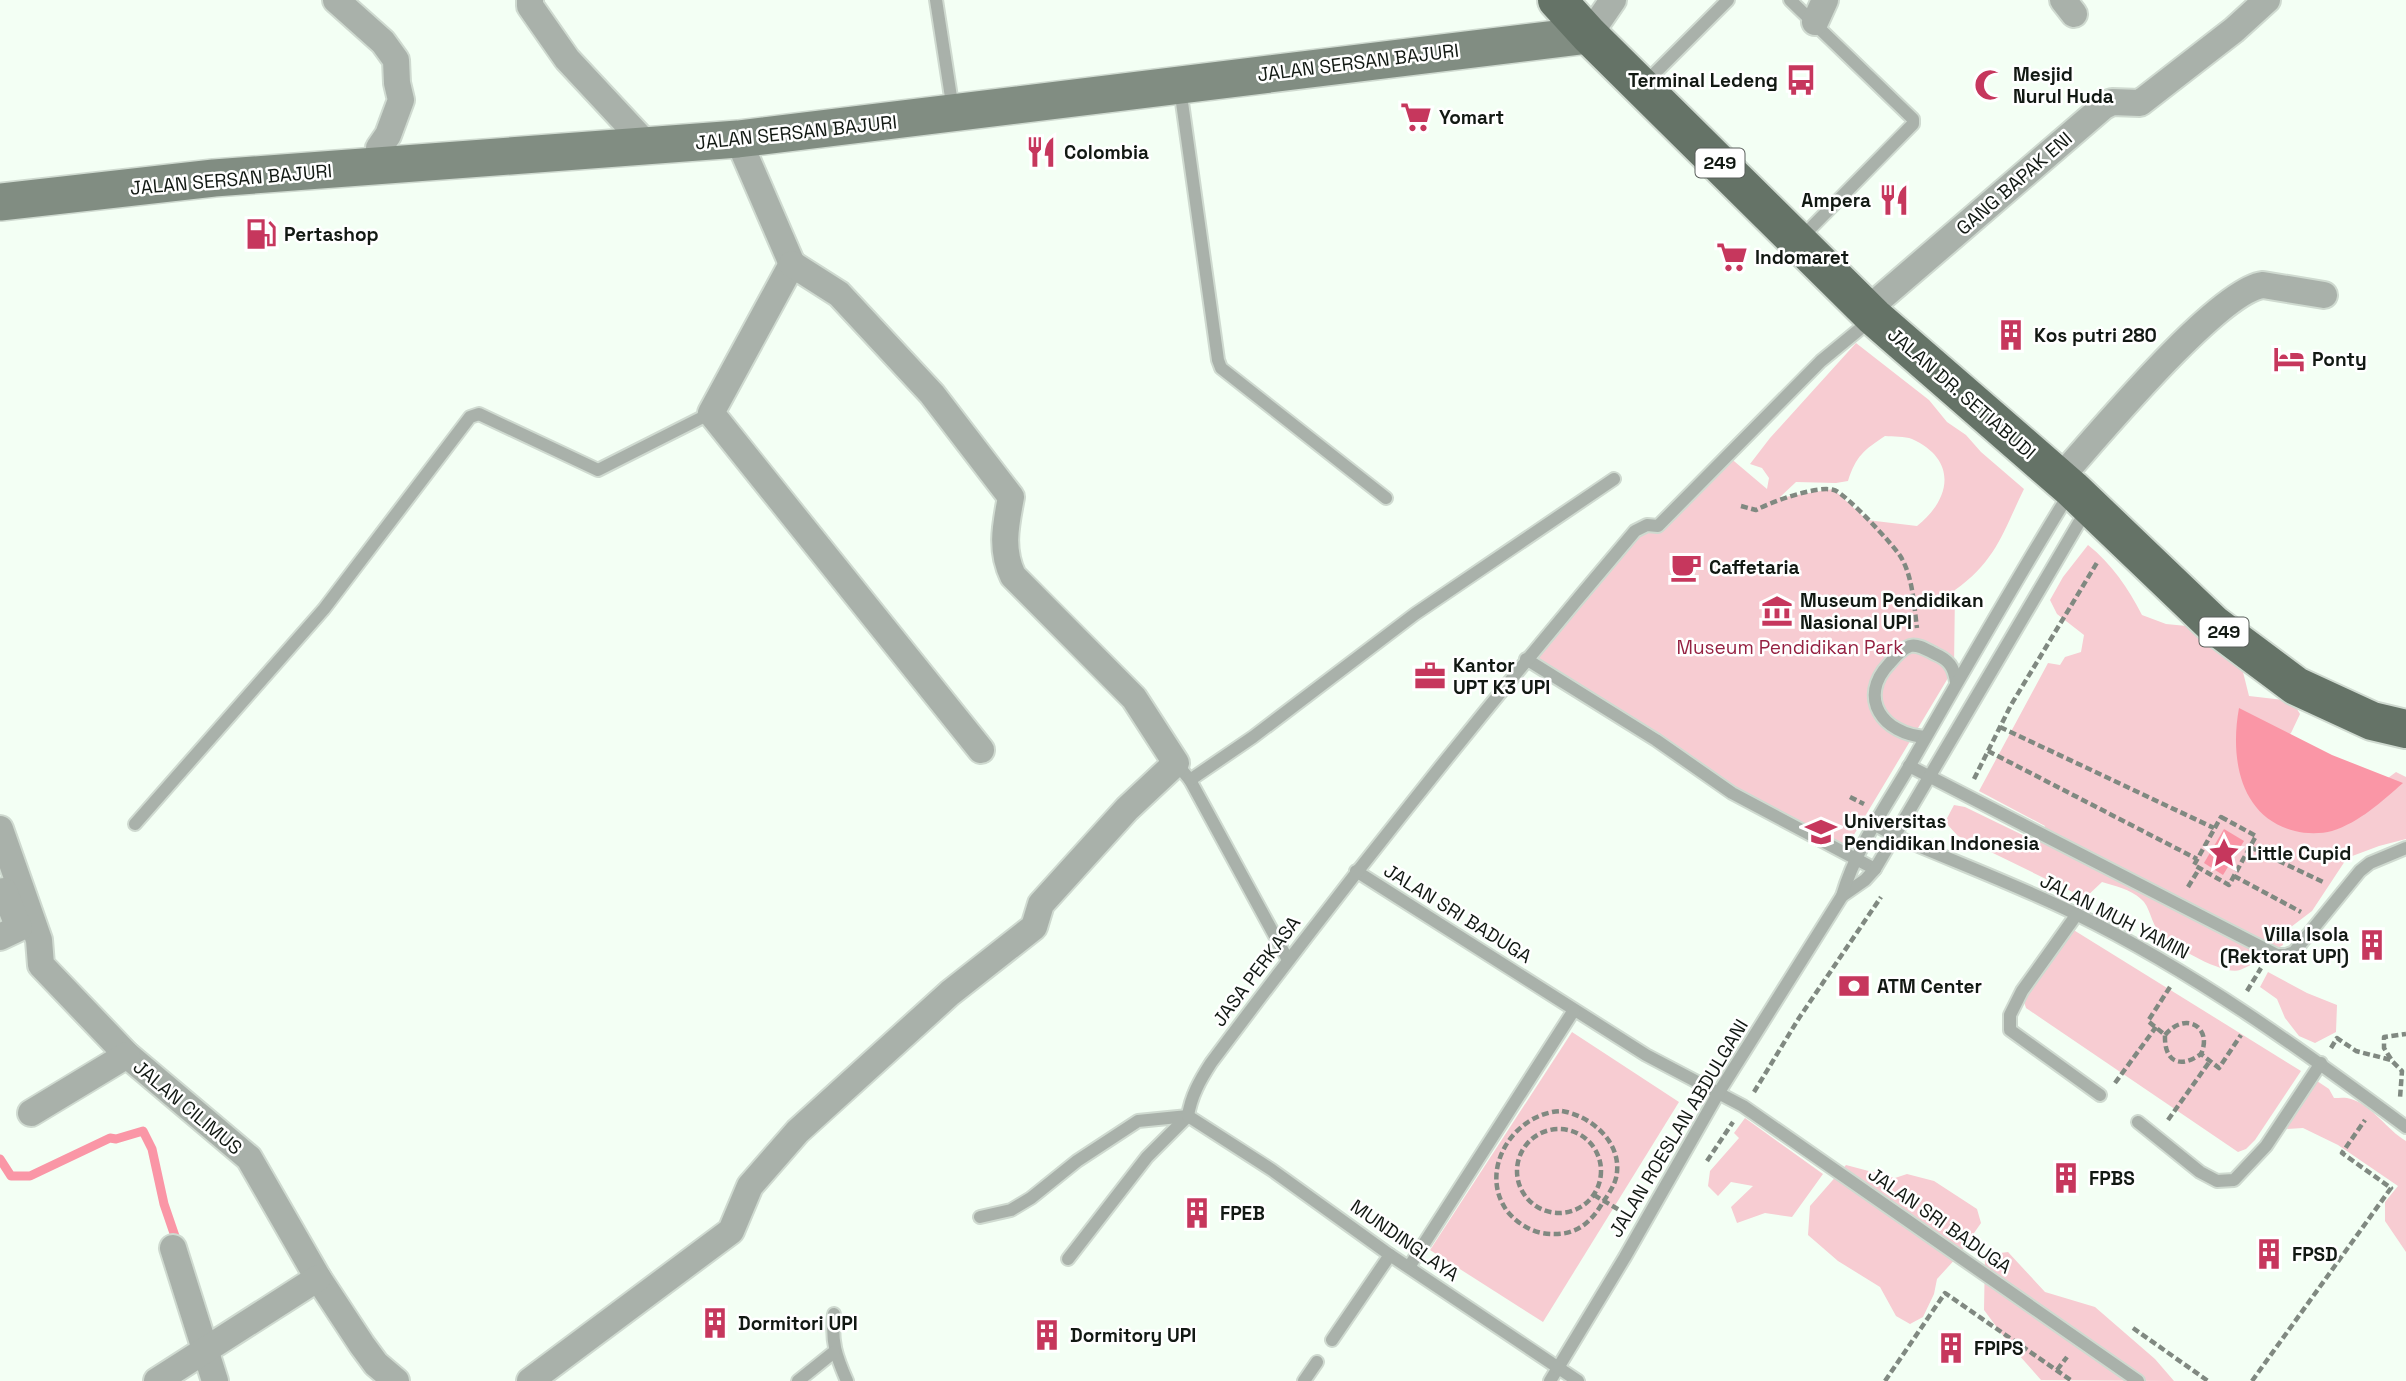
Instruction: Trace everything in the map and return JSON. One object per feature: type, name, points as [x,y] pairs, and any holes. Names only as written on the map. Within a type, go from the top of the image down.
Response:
[{"type":"main road","name":"JALAN DR. SETIABUDI","points":[[1557,0],[1641,87],[1871,313],[2084,501],[2213,624],[2296,686],[2372,721],[2406,729]]},
{"type":"main road","name":"JALAN SERSAN BAJURI","points":[[0,202],[214,178],[738,139],[1589,35]]},
{"type":"street","points":[[336,0],[383,42],[396,60],[401,100],[388,135],[379,148],[385,166]]},
{"type":"street","points":[[530,0],[530,6],[567,59],[649,146]]},
{"type":"street","points":[[1589,35],[1613,0]]},
{"type":"street","name":"GANG BAPAK ENI","points":[[1871,313],[2104,106],[2112,102],[2140,103],[2234,30],[2267,0]]},
{"type":"street","points":[[530,1381],[731,1231],[750,1185],[798,1130],[950,993],[1034,927],[1041,904],[1127,809],[1183,772],[1134,698],[1013,576],[1007,564],[1004,538],[1011,497],[932,394],[839,294],[792,264],[738,139]]},
{"type":"street","points":[[792,264],[711,414],[981,750]]},
{"type":"street","points":[[2084,501],[2192,333],[2230,302],[2254,287],[2263,285],[2325,295]]},
{"type":"street","name":"JALAN CILIMUS","points":[[0,829],[39,940],[41,965],[127,1055],[249,1158],[318,1278],[381,1372],[397,1381]]},
{"type":"street","points":[[0,893],[5,891],[19,928],[0,937]]},
{"type":"street","points":[[31,1113],[127,1055]]},
{"type":"street","points":[[173,1248],[215,1381]]},
{"type":"street","points":[[157,1381],[318,1278]]},
{"type":"lane","points":[[936,0],[953,114]]},
{"type":"lane","points":[[1641,87],[1728,0]]},
{"type":"lane","points":[[1790,0],[1820,11],[1911,115],[1913,124],[1798,241]]},
{"type":"lane","points":[[1180,85],[1221,368],[1386,498]]},
{"type":"lane","name":"JASA PERKASA","points":[[1188,1116],[1199,1081],[1356,871],[1527,659],[1635,531],[1647,525],[1658,526],[1871,313]]},
{"type":"lane","points":[[135,824],[324,609],[470,417],[479,414],[598,470],[711,414]]},
{"type":"lane","points":[[1289,960],[1183,772],[1253,737],[1415,614],[1614,479]]},
{"type":"lane","points":[[1842,896],[1855,859],[1956,682],[2084,501]]},
{"type":"lane","points":[[1842,896],[1865,880],[1875,869],[1930,777],[2084,501]]},
{"type":"lane","points":[[1925,737],[1910,736],[1884,720],[1878,710],[1875,684],[1900,651],[1911,646],[1920,646],[1948,662],[1954,668],[1956,682]]},
{"type":"lane","points":[[1527,659],[1656,740],[1731,793],[1875,869]]},
{"type":"lane","points":[[1909,766],[2281,956],[2290,954],[2360,871],[2370,863],[2406,848]]},
{"type":"lane","name":"JALAN MUH YAMIN","points":[[1874,824],[1895,836],[2077,914],[2180,972],[2238,1006],[2406,1127]]},
{"type":"lane","name":"JALAN SRI BADUGA","points":[[1356,871],[1646,1055],[1720,1092],[2138,1381]]},
{"type":"lane","name":"JALAN ROESLAN ABDULGANI","points":[[1550,1381],[1720,1092],[1842,896]]},
{"type":"lane","points":[[2077,914],[2022,991],[2010,1015],[2010,1030],[2100,1095]]},
{"type":"lane","points":[[1409,1267],[1574,1010]]},
{"type":"lane","points":[[2138,1122],[2200,1172],[2217,1181],[2234,1180],[2266,1146],[2320,1063]]},
{"type":"lane","points":[[980,1217],[1011,1210],[1031,1198],[1077,1161],[1138,1121],[1188,1116]]},
{"type":"lane","points":[[1068,1259],[1147,1157],[1188,1116]]},
{"type":"lane","name":"MUNDINGLAYA","points":[[1188,1116],[1272,1170],[1390,1255],[1578,1381]]},
{"type":"lane","points":[[1332,1340],[1390,1255]]},
{"type":"lane","points":[[834,1314],[834,1352],[847,1381]]},
{"type":"lane","points":[[798,1381],[834,1352]]},
{"type":"lane","points":[[1304,1381],[1317,1362]]},
{"type":"path","points":[[1741,506],[1756,510],[1804,492],[1833,489],[1847,498],[1902,558],[1910,582],[1920,646]]},
{"type":"path","points":[[1967,795],[2000,727],[2084,501]]},
{"type":"path","points":[[2000,727],[2214,828]]},
{"type":"path","points":[[1988,751],[2197,859]]},
{"type":"path","points":[[2221,817],[2256,836],[2250,847],[2229,885],[2194,866],[2221,817]]},
{"type":"path","points":[[2250,847],[2343,892]]},
{"type":"path","points":[[2186,890],[2199,869]]},
{"type":"path","points":[[2234,876],[2319,922]]},
{"type":"path","points":[[1743,1107],[1844,949],[1885,891]]},
{"type":"path","points":[[2238,1006],[2271,951]]},
{"type":"path","points":[[2165,1035],[2148,1021],[2180,972]]},
{"type":"path","points":[[2201,1054],[2219,1068],[2253,1017]]},
{"type":"path","points":[[2183,1022],[2192,1024],[2201,1030],[2205,1042],[2201,1054],[2182,1064],[2173,1060],[2164,1045],[2165,1035],[2175,1025],[2183,1022]]},
{"type":"path","points":[[2112,1088],[2156,1027]]},
{"type":"path","points":[[2406,1034],[2384,1037],[2384,1048],[2391,1060],[2403,1071],[2403,1086],[2406,1089]]},
{"type":"path","points":[[2320,1063],[2337,1038],[2356,1051],[2391,1060]]},
{"type":"path","points":[[2156,1137],[2210,1061]]},
{"type":"path","points":[[2252,1381],[2390,1188],[2342,1153],[2376,1105]]},
{"type":"path","points":[[1562,1111],[1587,1118],[1607,1138],[1617,1163],[1616,1178],[1604,1201],[1589,1223],[1575,1231],[1548,1234],[1534,1231],[1512,1217],[1499,1194],[1497,1167],[1515,1133],[1536,1116],[1562,1111]]},
{"type":"path","points":[[1553,1129],[1569,1129],[1584,1136],[1595,1148],[1601,1163],[1601,1180],[1594,1195],[1582,1206],[1567,1212],[1550,1212],[1535,1205],[1524,1194],[1518,1178],[1518,1161],[1525,1146],[1537,1135],[1553,1129]]},
{"type":"path","points":[[1594,1195],[1626,1214]]},
{"type":"path","points":[[1885,1381],[1945,1293],[2072,1381]]},
{"type":"path","points":[[2133,1328],[2208,1381]]},
{"type":"green space","name":"Museum Pendidikan Park","points":[[1856,343],[1929,400],[1947,422],[1966,435],[1981,452],[2024,489],[1989,557],[1955,590],[1954,668],[1843,853],[1656,740],[1532,658],[1635,531],[1659,526],[1728,456],[1767,489],[1769,478],[1762,468],[1750,464]],"holes":[[[1885,436],[1909,438],[1927,448],[1943,469],[1942,492],[1937,504],[1917,526],[1867,520],[1833,489],[1779,498],[1796,482],[1848,481],[1862,454]]]},
{"type":"green space","points":[[2088,545],[2119,577],[2142,615],[2166,624],[2197,627],[2241,664],[2249,696],[2292,701],[2300,714],[2291,733],[2279,744],[2364,796],[2396,772],[2406,777],[2406,839],[2347,858],[2312,911],[2283,933],[2283,945],[2240,970],[2232,971],[2210,964],[2165,938],[2154,924],[2144,902],[2132,893],[2102,882],[2085,898],[1958,836],[1945,822],[1954,805],[1965,807],[2037,842],[2045,826],[1979,791],[2048,663],[2060,665],[2065,657],[2081,652],[2084,635],[2057,614],[2050,600],[2063,577]]},
{"type":"green space","points":[[2072,929],[2301,1071],[2255,1140],[2246,1149],[2238,1152],[2026,1008],[2026,996]]},
{"type":"green space","points":[[2268,972],[2307,993],[2337,1005],[2336,1032],[2315,1043],[2299,1036],[2285,1018],[2277,999],[2260,987]]},
{"type":"green space","points":[[1572,1032],[1679,1102],[1543,1322],[1430,1250]]},
{"type":"green space","points":[[2317,1081],[2329,1089],[2334,1098],[2349,1098],[2359,1102],[2406,1141],[2406,1252],[2385,1221],[2385,1202],[2398,1186],[2338,1145],[2303,1128],[2287,1129],[2293,1113]]},
{"type":"green space","points":[[1745,1118],[1823,1174],[1792,1217],[1765,1213],[1737,1223],[1731,1207],[1753,1186],[1731,1182],[1718,1196],[1708,1186],[1710,1171],[1739,1138],[1734,1133]]},
{"type":"green space","points":[[1846,1165],[1895,1178],[1907,1174],[1934,1181],[1977,1209],[1981,1223],[1958,1256],[1937,1279],[1934,1294],[1923,1317],[1910,1324],[1896,1316],[1880,1287],[1838,1261],[1808,1235],[1810,1206]]},
{"type":"green space","points":[[2008,1252],[2045,1292],[2095,1307],[2155,1359],[2174,1381],[2041,1380],[1984,1310],[1985,1255]]},
{"type":"shaded area","points":[[2239,708],[2332,755],[2403,783],[2361,817],[2332,831],[2304,833],[2276,824],[2261,813],[2250,799],[2243,783],[2236,746]]},
{"type":"shaded area","points":[[2224,829],[2244,841],[2223,875],[2204,863]]},
{"type":"waterway","points":[[0,1159],[11,1176],[30,1176],[110,1138],[116,1139],[143,1131],[152,1149],[164,1204],[178,1245]]},
{"type":"place","name":"Terminal Ledeng","points":[[1801,80]]},
{"type":"place","name":"Mesjid Nurul Huda","points":[[1990,85]]},
{"type":"place","name":"Yomart","points":[[1416,117]]},
{"type":"place","name":"Colombia","points":[[1041,152]]},
{"type":"place","name":"Ampera","points":[[1894,200]]},
{"type":"place","name":"Pertashop","points":[[261,234]]},
{"type":"place","name":"Indomaret","points":[[1732,257]]},
{"type":"place","name":"Kos putri 280","points":[[2011,335]]},
{"type":"place","name":"Ponty","points":[[2289,359]]},
{"type":"place","name":"Caffetaria","points":[[1686,567]]},
{"type":"place","name":"Museum Pendidikan Nasional UPI","points":[[1777,611]]},
{"type":"place","name":"Kantor UPT K3 UPI","points":[[1430,676]]},
{"type":"place","name":"Universitas Pendidikan Indonesia","points":[[1821,832]]},
{"type":"place","name":"Little Cupid","points":[[2224,853]]},
{"type":"place","name":"Villa Isola (Rektorat UPI)","points":[[2372,945]]},
{"type":"place","name":"ATM Center","points":[[1854,986]]},
{"type":"place","name":"FPBS","points":[[2066,1178]]},
{"type":"place","name":"FPEB","points":[[1197,1213]]},
{"type":"place","name":"FPSD","points":[[2269,1254]]},
{"type":"place","name":"Dormitori UPI","points":[[715,1323]]},
{"type":"place","name":"Dormitory UPI","points":[[1047,1335]]},
{"type":"place","name":"FPIPS","points":[[1951,1348]]}]
